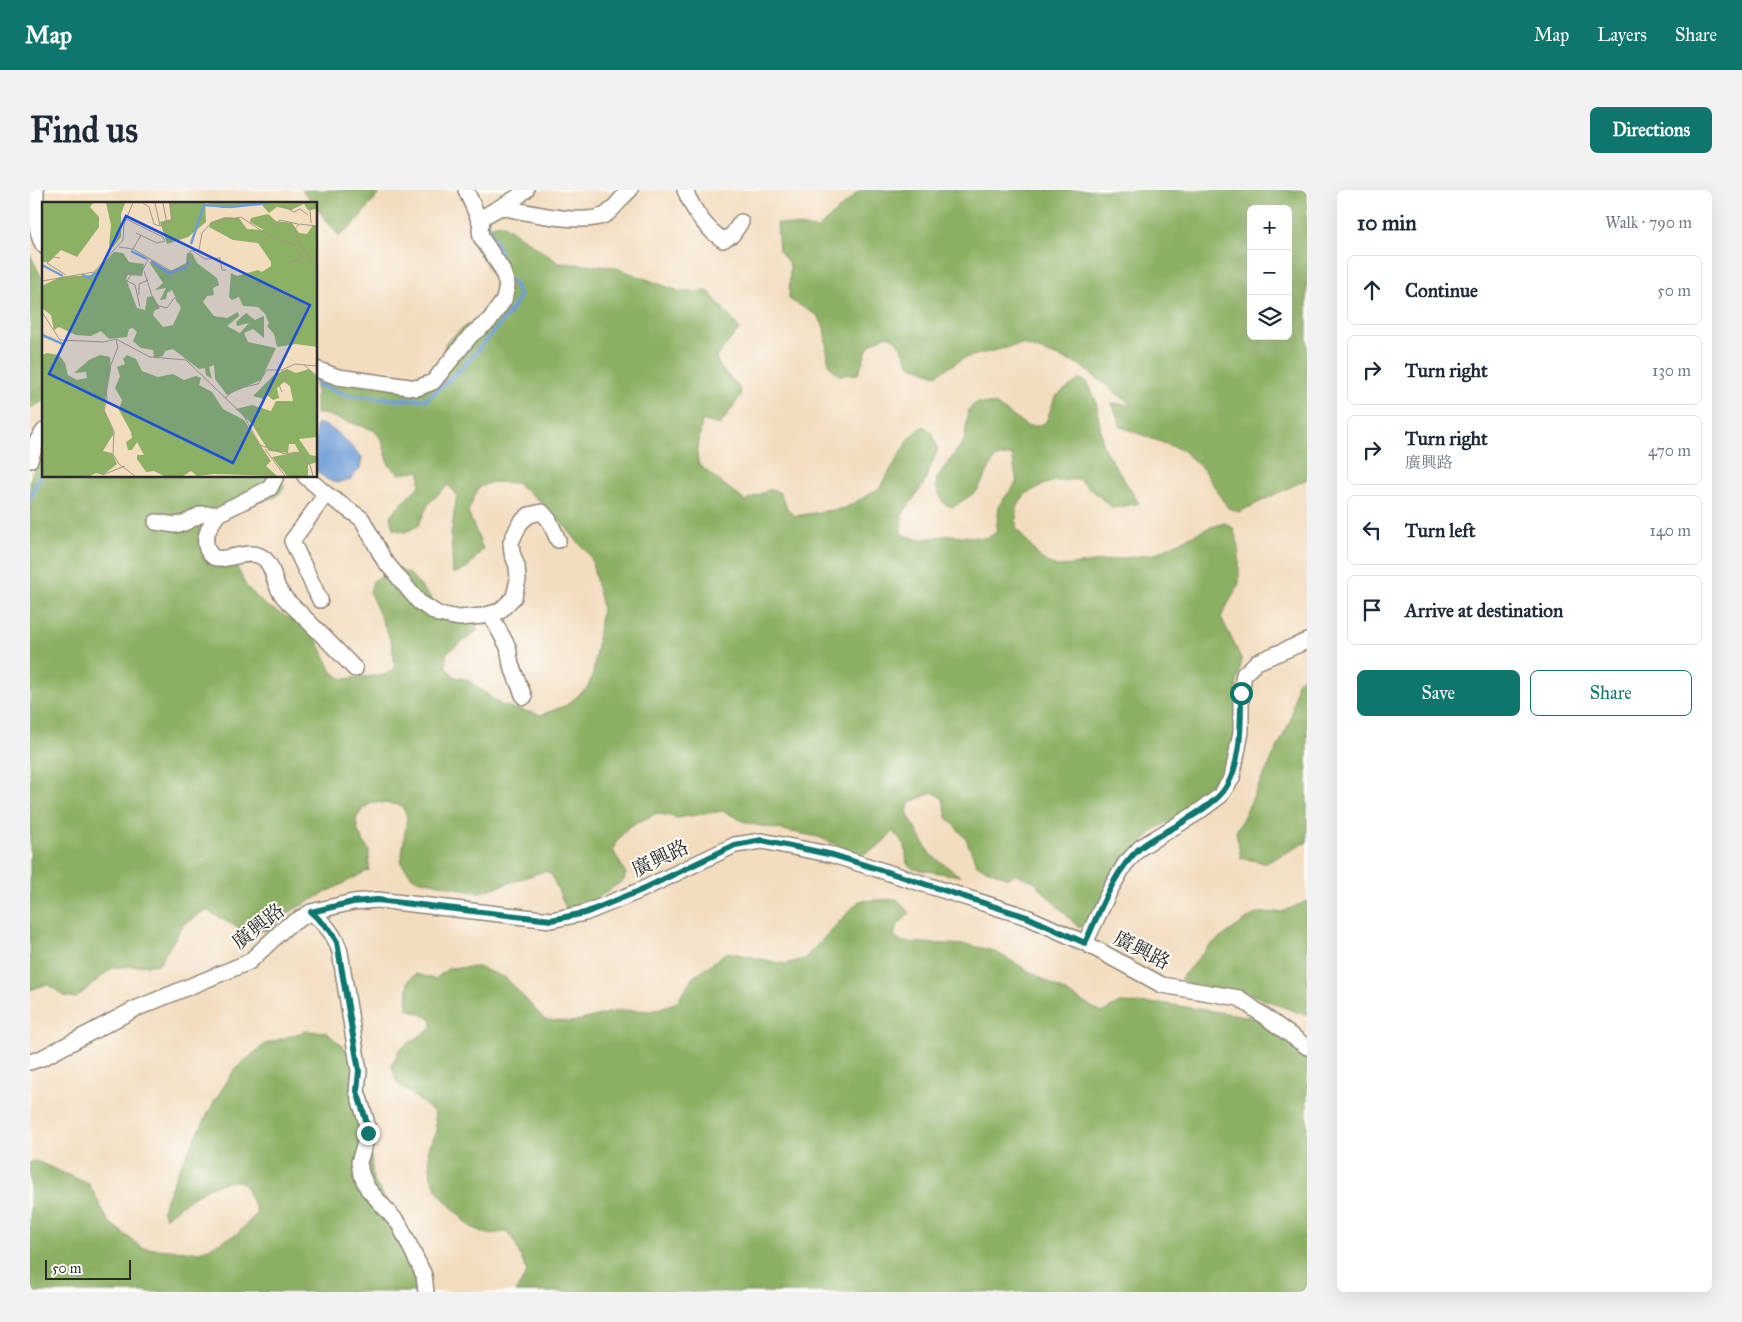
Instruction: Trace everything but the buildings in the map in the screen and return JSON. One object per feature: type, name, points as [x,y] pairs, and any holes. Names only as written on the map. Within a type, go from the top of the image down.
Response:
[{"type":"street","points":[[36,190],[40,210],[40,240],[42,243]]},
{"type":"street","points":[[466,190],[489,215],[590,219],[606,214],[630,190]]},
{"type":"street","points":[[318,370],[338,377],[417,388],[433,382],[471,335],[489,321],[504,300],[507,285],[502,269],[480,237],[489,215],[526,190]]},
{"type":"street","points":[[685,190],[691,206],[714,234],[723,240],[732,235],[741,222]]},
{"type":"street","points":[[30,460],[37,441],[42,434]]},
{"type":"street","points":[[156,522],[175,525],[184,523],[202,514],[218,514],[270,488],[275,478]]},
{"type":"street","points":[[307,478],[326,494],[362,519],[384,560],[419,602],[438,614],[459,618],[490,614],[500,611],[514,597],[518,573],[511,542],[520,523],[529,515],[542,512],[549,520],[558,540]]},
{"type":"street","points":[[320,600],[292,540],[326,494]]},
{"type":"street","points":[[218,514],[208,529],[206,539],[207,549],[212,556],[221,559],[250,553],[260,555],[267,560],[280,593],[356,669]]},
{"type":"street","points":[[490,614],[508,647],[511,665],[524,698]]},
{"type":"street","points":[[1085,943],[1110,890],[1125,864],[1141,847],[1197,813],[1220,796],[1232,778],[1241,732],[1241,693],[1244,674],[1258,662],[1307,641]]},
{"type":"street","name":"廣興路","points":[[30,1062],[42,1058],[135,1009],[249,962],[286,927],[311,912],[353,902],[377,900],[551,920],[585,913],[639,891],[735,845],[762,840],[833,855],[1027,917],[1085,943],[1162,985],[1239,998],[1307,1047]]},
{"type":"street","points":[[311,912],[330,930],[340,952],[359,1071],[357,1091],[368,1133],[359,1162],[361,1174],[368,1189],[399,1224],[424,1275],[426,1292]]},
{"type":"green space","points":[[302,190],[382,190],[353,225],[339,236],[318,210],[318,202],[312,202]]},
{"type":"green space","points":[[860,190],[1307,190],[1307,479],[1239,512],[1228,508],[1203,469],[1182,450],[1121,427],[1112,403],[1132,405],[1078,364],[1022,344],[964,358],[936,375],[910,365],[898,342],[887,335],[869,345],[858,374],[839,375],[829,366],[824,327],[818,316],[789,299],[790,265],[779,250],[777,223],[818,229]]},
{"type":"green space","points":[[501,223],[559,263],[614,267],[681,292],[708,291],[740,329],[716,357],[721,368],[736,384],[741,395],[720,425],[702,420],[697,456],[699,465],[745,501],[771,489],[780,493],[788,510],[795,516],[845,508],[879,489],[909,439],[923,426],[932,432],[938,449],[923,485],[902,515],[901,534],[920,540],[949,535],[987,538],[996,533],[999,505],[1017,482],[1012,455],[995,458],[977,491],[953,507],[944,504],[936,488],[937,478],[965,439],[968,410],[976,403],[995,404],[1027,426],[1037,426],[1046,422],[1055,397],[1080,379],[1088,383],[1096,401],[1103,447],[1139,503],[1113,508],[1078,479],[1050,482],[1025,494],[1016,509],[1016,528],[1040,558],[1057,567],[1154,554],[1208,528],[1225,523],[1233,528],[1239,546],[1239,583],[1221,617],[1242,660],[1236,688],[1241,745],[1218,787],[1189,811],[1157,828],[1110,873],[1099,910],[1087,925],[1078,927],[1033,881],[1016,874],[1008,878],[977,865],[966,839],[947,817],[943,799],[933,792],[909,803],[907,813],[930,854],[960,876],[914,869],[907,864],[905,845],[893,831],[878,847],[861,855],[818,837],[747,823],[723,811],[677,818],[657,813],[628,827],[615,844],[613,850],[626,874],[624,880],[575,913],[568,912],[551,874],[545,871],[478,893],[413,878],[401,863],[407,816],[401,805],[374,802],[363,808],[356,819],[358,832],[369,850],[369,870],[289,912],[270,930],[244,931],[206,910],[184,924],[159,964],[112,968],[76,998],[64,996],[48,984],[30,990],[30,480],[42,458],[42,478],[279,478],[285,487],[276,497],[200,520],[199,546],[235,563],[246,586],[265,605],[305,627],[315,636],[332,672],[343,679],[384,675],[395,669],[392,643],[370,593],[373,581],[397,569],[410,574],[437,605],[464,609],[474,618],[477,631],[446,653],[446,667],[455,677],[468,680],[501,705],[541,715],[567,705],[588,687],[593,674],[602,608],[591,557],[548,507],[516,483],[491,482],[478,488],[468,512],[483,549],[466,569],[453,574],[451,534],[457,495],[448,485],[429,503],[418,526],[405,532],[393,529],[390,516],[420,485],[420,471],[399,474],[389,465],[382,440],[374,430],[324,414],[318,414],[318,377],[412,391],[436,380],[446,342],[490,307],[496,295],[495,281],[477,247],[476,233]]},
{"type":"green space","points":[[30,254],[42,279],[42,402],[30,408]]},
{"type":"green space","points":[[1307,673],[1307,842],[1266,863],[1241,858],[1236,832],[1290,722],[1297,682]]},
{"type":"green space","points":[[897,899],[910,913],[897,926],[894,935],[901,942],[969,945],[994,951],[1102,1013],[1119,1003],[1166,1004],[1252,1017],[1278,1031],[1307,1053],[1307,1292],[516,1292],[527,1272],[513,1238],[506,1232],[488,1234],[471,1227],[439,1194],[431,1177],[428,1148],[437,1132],[434,1112],[397,1083],[392,1065],[400,1049],[432,1028],[432,1019],[407,1008],[408,981],[416,974],[435,979],[449,968],[478,967],[506,978],[545,1020],[573,1022],[620,1010],[652,1011],[677,1002],[692,978],[727,952],[785,964],[804,959],[859,901]]},
{"type":"green space","points":[[1307,901],[1307,1016],[1242,991],[1196,989],[1180,979],[1209,946],[1256,913],[1282,912]]},
{"type":"green space","points":[[306,1031],[326,1032],[348,1051],[366,1094],[373,1179],[420,1258],[424,1292],[30,1292],[30,1162],[36,1161],[89,1184],[109,1222],[142,1248],[200,1252],[237,1234],[257,1213],[246,1187],[239,1181],[218,1184],[208,1188],[165,1218],[162,1209],[177,1173],[214,1102],[235,1069],[265,1044]]},
{"type":"water","points":[[318,424],[322,424],[334,431],[362,457],[360,468],[351,479],[337,483],[328,480],[318,472]]},
{"type":"waterway","points":[[475,190],[479,202]]},
{"type":"waterway","points":[[487,223],[501,255]]},
{"type":"waterway","points":[[318,385],[347,395],[401,400],[427,399],[463,367],[507,316],[520,296],[512,280]]},
{"type":"waterway","points":[[30,499],[42,472]]},
{"type":"route","points":[[368,1133],[357,1091],[359,1071],[340,952],[330,930],[311,912],[353,902],[377,900],[551,920],[585,913],[639,891],[735,845],[762,840],[833,855],[900,876],[1027,917],[1085,943],[1110,890],[1125,864],[1141,847],[1171,830],[1220,796],[1232,778],[1241,732],[1241,693]]}]
